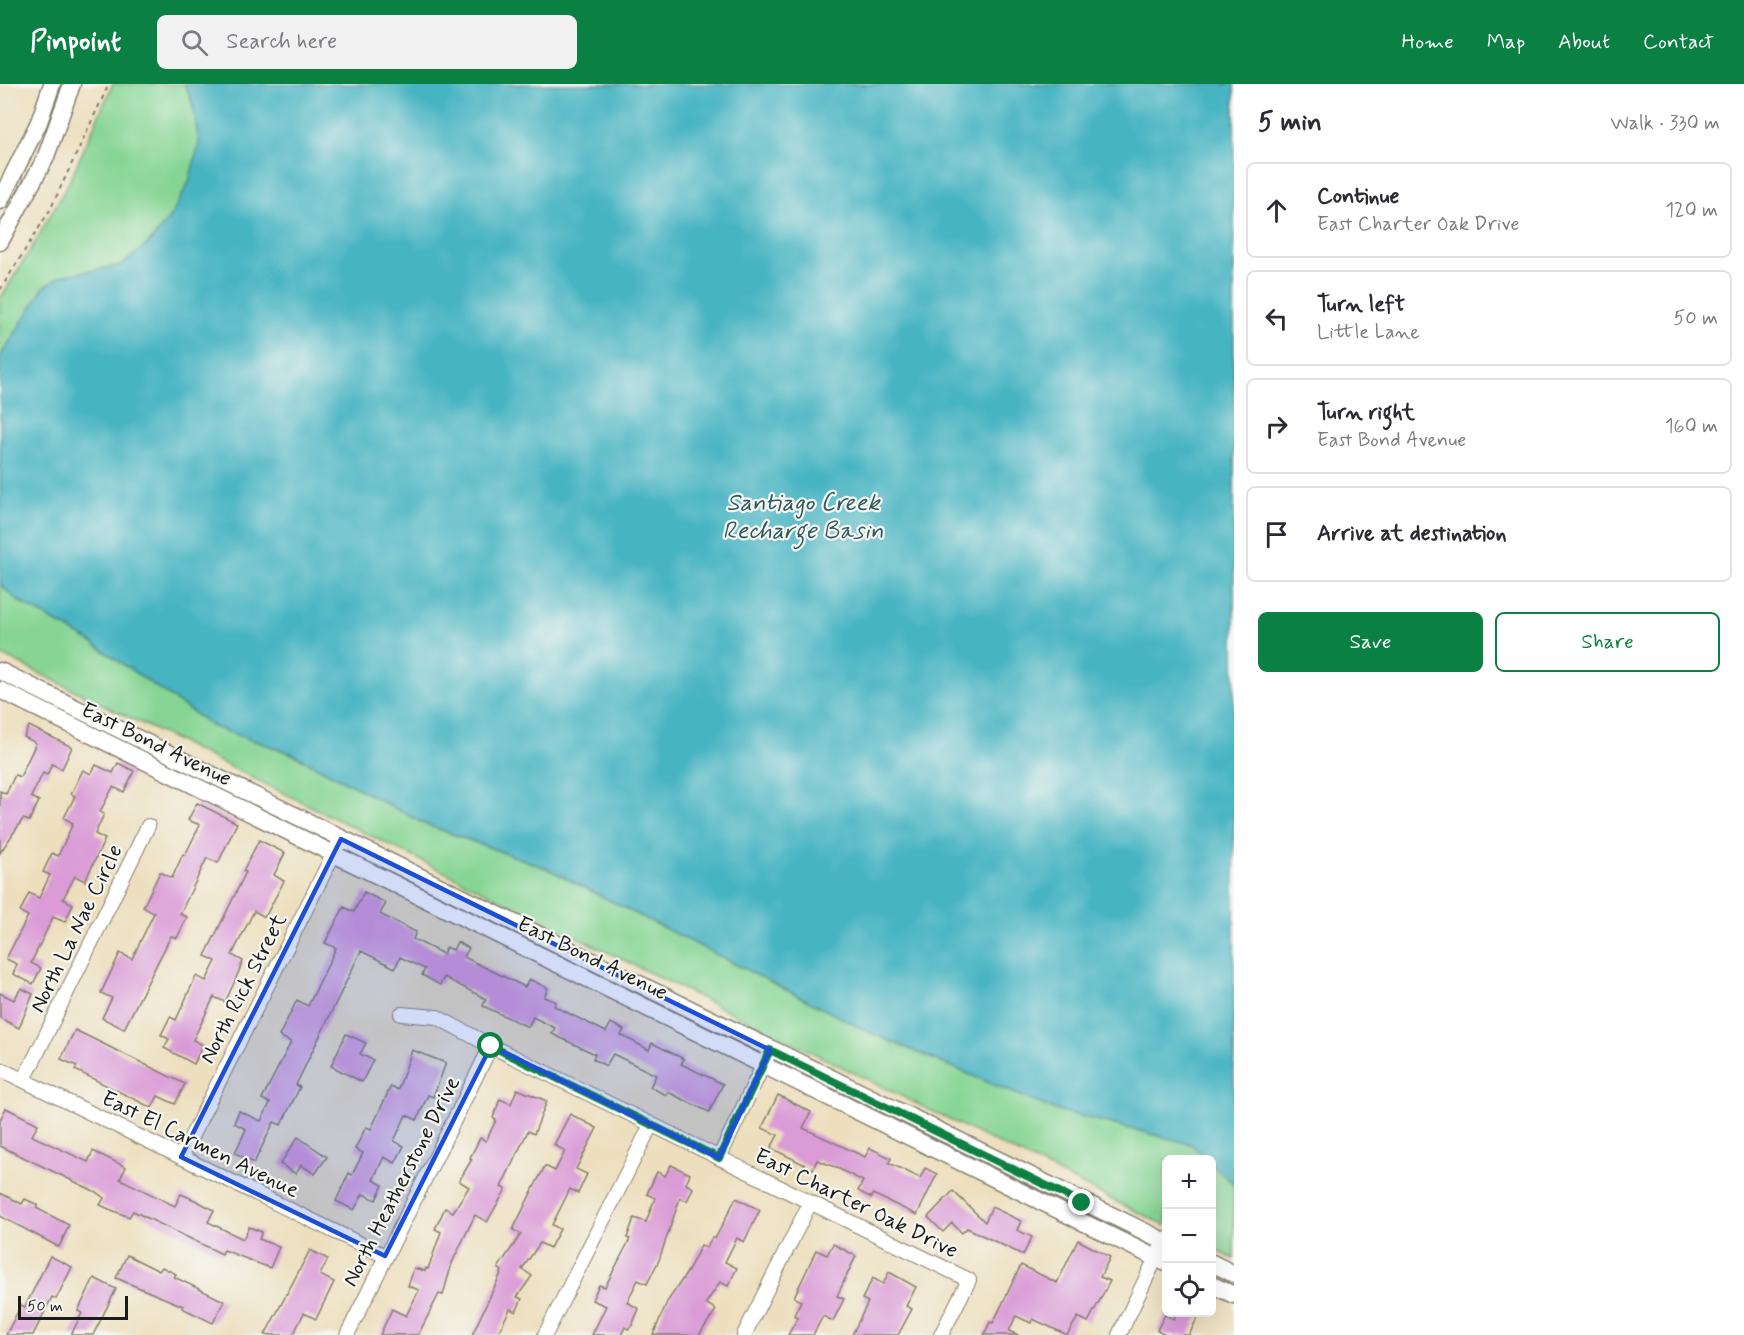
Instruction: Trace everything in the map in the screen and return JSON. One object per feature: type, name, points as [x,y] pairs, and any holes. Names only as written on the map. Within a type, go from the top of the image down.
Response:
[{"type":"street","points":[[0,201],[32,139],[52,84]]},
{"type":"street","points":[[0,242],[45,159],[72,84]]},
{"type":"street","name":"East Bond Avenue","points":[[0,671],[341,839],[1161,1260]]},
{"type":"street","name":"East Bond Avenue","points":[[0,690],[333,855],[1162,1241]]},
{"type":"street","name":"North La Nae Circle","points":[[24,1080],[148,826]]},
{"type":"street","name":"North Rick Street","points":[[181,1157],[341,839]]},
{"type":"street","name":"East Charter Oak Drive","points":[[401,1014],[437,1017],[491,1046],[969,1280],[941,1335]]},
{"type":"street","name":"North Heatherstone Drive","points":[[347,1335],[491,1046]]},
{"type":"street","points":[[719,1158],[767,1058]]},
{"type":"street","name":"East El Carmen Avenue","points":[[0,1069],[385,1256]]},
{"type":"street","points":[[545,1335],[651,1125]]},
{"type":"street","points":[[744,1335],[810,1203]]},
{"type":"street","points":[[1119,1335],[1161,1260]]},
{"type":"street","points":[[1216,1265],[1234,1274]]},
{"type":"street","points":[[1216,1287],[1234,1295]]},
{"type":"path","points":[[0,290],[50,210],[109,84]]},
{"type":"highlighted area","points":[[341,839],[770,1050],[719,1158],[491,1046],[385,1256],[181,1157]]},
{"type":"green space","points":[[113,84],[184,84],[196,119],[199,141],[197,157],[185,193],[175,210],[150,241],[124,263],[103,270],[61,276],[0,357],[0,299],[69,182]]},
{"type":"green space","points":[[0,584],[18,601],[88,640],[214,727],[293,754],[425,824],[546,868],[871,1033],[1052,1109],[1191,1144],[1202,1155],[1162,1155],[1162,1224],[0,654]]},
{"type":"green space","points":[[1216,1168],[1234,1184],[1234,1259],[1216,1250]]},
{"type":"water","name":"Santiago Creek Recharge Basin","points":[[184,84],[1234,84],[1234,1184],[1216,1168],[1216,1155],[1202,1155],[1191,1144],[1052,1109],[871,1033],[546,868],[425,824],[293,754],[214,727],[88,640],[18,601],[0,584],[0,357],[44,287],[61,276],[122,265],[150,242],[171,216],[189,182],[199,143],[192,101]]},
{"type":"building","points":[[29,726],[72,747],[62,769],[52,764],[47,775],[43,773],[31,797],[39,801],[29,821],[23,819],[0,853],[0,791],[6,794],[15,775],[20,777],[36,743],[24,737]]},
{"type":"building","points":[[118,763],[134,771],[124,792],[113,787],[100,812],[104,814],[95,834],[105,839],[85,881],[75,876],[63,899],[73,904],[65,922],[53,917],[31,963],[41,968],[33,984],[13,974],[17,964],[6,959],[28,916],[20,912],[29,893],[39,898],[50,875],[43,872],[52,853],[58,856],[73,823],[64,818],[75,796],[71,794],[83,770],[91,774],[96,765],[113,773]]},
{"type":"building","points":[[197,803],[237,823],[218,863],[207,858],[180,914],[187,917],[177,938],[171,936],[124,1029],[102,1018],[112,998],[101,993],[120,953],[132,959],[154,913],[143,907],[160,872],[172,878],[183,854],[185,855],[200,825],[188,820]]},
{"type":"building","points":[[259,840],[285,853],[274,875],[284,881],[265,917],[254,911],[232,955],[243,961],[225,1002],[214,997],[193,1040],[203,1045],[194,1064],[164,1048],[169,1039],[161,1035],[170,1017],[176,1020],[196,976],[206,981],[216,961],[205,956]]},
{"type":"building","points":[[364,892],[386,903],[380,914],[416,932],[413,939],[443,954],[446,947],[453,950],[457,942],[469,948],[464,957],[525,987],[529,979],[548,988],[544,997],[556,1002],[554,1006],[606,1032],[611,1023],[624,1030],[621,1035],[649,1050],[652,1043],[684,1059],[681,1064],[723,1084],[709,1112],[668,1092],[666,1095],[650,1087],[656,1075],[613,1054],[606,1066],[593,1059],[595,1054],[552,1034],[555,1028],[533,1017],[528,1027],[483,1006],[486,999],[444,977],[440,985],[422,975],[425,969],[400,957],[395,968],[361,951],[296,1085],[300,1087],[281,1125],[274,1122],[254,1163],[235,1153],[246,1129],[234,1123],[239,1111],[261,1121],[270,1103],[262,1099],[291,1042],[279,1036],[297,1000],[308,1006],[336,948],[325,943],[344,907],[354,912]]},
{"type":"building","points":[[21,988],[33,994],[19,1028],[0,1018],[0,993],[14,1000]]},
{"type":"building","points":[[75,1030],[185,1084],[175,1104],[158,1096],[152,1108],[75,1070],[77,1066],[61,1059]]},
{"type":"building","points":[[346,1034],[366,1043],[360,1054],[373,1060],[362,1082],[331,1066]]},
{"type":"building","points":[[412,1050],[446,1063],[433,1097],[428,1095],[417,1120],[406,1115],[394,1141],[404,1146],[395,1163],[384,1157],[373,1180],[383,1185],[376,1200],[363,1194],[354,1210],[336,1201],[349,1173],[352,1175],[363,1153],[355,1149],[366,1127],[371,1129],[391,1086],[398,1090]]},
{"type":"building","points":[[517,1089],[547,1101],[534,1134],[528,1131],[501,1187],[506,1189],[487,1222],[475,1215],[452,1263],[443,1295],[439,1294],[418,1335],[380,1335],[392,1309],[406,1316],[419,1290],[408,1286],[414,1268],[425,1271],[426,1268],[428,1269],[441,1232],[435,1229],[445,1208],[453,1212],[469,1187],[459,1181],[472,1159],[470,1158],[480,1138],[486,1141],[496,1120],[493,1118],[500,1099],[511,1104]]},
{"type":"building","points":[[778,1095],[811,1112],[803,1128],[865,1157],[870,1148],[891,1158],[889,1163],[920,1178],[925,1168],[937,1174],[917,1215],[873,1194],[872,1198],[858,1191],[863,1181],[835,1167],[817,1160],[813,1169],[771,1148],[778,1135],[762,1128]]},
{"type":"building","points":[[6,1108],[38,1124],[32,1136],[88,1162],[93,1151],[126,1167],[120,1179],[175,1206],[181,1194],[197,1201],[214,1210],[208,1222],[243,1239],[249,1227],[262,1232],[259,1239],[279,1247],[270,1268],[224,1250],[222,1254],[133,1211],[129,1217],[100,1205],[104,1198],[96,1192],[0,1146],[0,1120]]},
{"type":"building","points":[[570,1114],[597,1128],[576,1169],[587,1174],[578,1193],[570,1189],[552,1225],[560,1229],[550,1248],[540,1243],[522,1269],[532,1276],[517,1297],[522,1299],[516,1312],[510,1309],[497,1335],[472,1335],[502,1271],[498,1268],[521,1234],[513,1230],[528,1199],[545,1166],[555,1171],[565,1151],[554,1145]]},
{"type":"building","points":[[298,1137],[327,1157],[315,1174],[301,1165],[296,1174],[280,1164]]},
{"type":"building","points":[[671,1165],[690,1174],[686,1184],[693,1188],[687,1201],[680,1198],[659,1260],[647,1284],[638,1280],[627,1302],[639,1309],[632,1325],[628,1329],[625,1327],[621,1335],[592,1335],[606,1306],[592,1300],[599,1285],[605,1287],[630,1239],[627,1238],[634,1218],[646,1222],[655,1198],[647,1194],[657,1172],[665,1176]]},
{"type":"building","points":[[953,1191],[985,1222],[992,1207],[1021,1221],[1017,1230],[1032,1237],[1023,1255],[967,1228],[962,1233],[952,1223],[943,1232],[928,1217]]},
{"type":"building","points":[[0,1193],[22,1204],[25,1199],[38,1205],[36,1208],[69,1225],[59,1247],[0,1216]]},
{"type":"building","points":[[736,1198],[760,1210],[744,1242],[737,1238],[725,1262],[737,1268],[728,1286],[720,1282],[706,1303],[716,1310],[699,1335],[653,1335],[667,1302],[688,1271],[701,1245],[707,1248],[712,1237],[715,1239]]},
{"type":"building","points":[[1078,1240],[1110,1257],[1100,1277],[1110,1281],[1088,1322],[1078,1317],[1067,1335],[1033,1319],[1031,1323],[1016,1316],[1009,1331],[1018,1335],[984,1335],[990,1322],[993,1323],[1021,1265],[1057,1283]]},
{"type":"building","points":[[833,1244],[856,1256],[837,1296],[844,1299],[833,1321],[823,1316],[813,1335],[788,1335],[798,1317],[794,1315],[801,1301],[794,1297],[816,1250],[827,1255]]},
{"type":"building","points":[[310,1250],[328,1259],[320,1275],[334,1282],[316,1319],[304,1313],[293,1335],[265,1335]]},
{"type":"building","points":[[127,1255],[159,1271],[162,1267],[176,1274],[174,1277],[224,1301],[213,1323],[182,1308],[183,1306],[116,1278]]},
{"type":"building","points":[[50,1256],[72,1267],[56,1299],[52,1297],[33,1335],[6,1335],[21,1305],[25,1307]]},
{"type":"building","points":[[889,1272],[916,1287],[906,1306],[912,1309],[898,1335],[852,1335],[868,1302],[862,1299],[873,1278],[883,1284]]},
{"type":"building","points":[[94,1278],[116,1289],[93,1335],[71,1335],[82,1313],[78,1311]]},
{"type":"building","points":[[1164,1317],[1174,1319],[1175,1317],[1198,1317],[1189,1335],[1167,1335],[1157,1330]]},
{"type":"route","points":[[491,1046],[719,1158],[770,1050],[1082,1203]]}]
